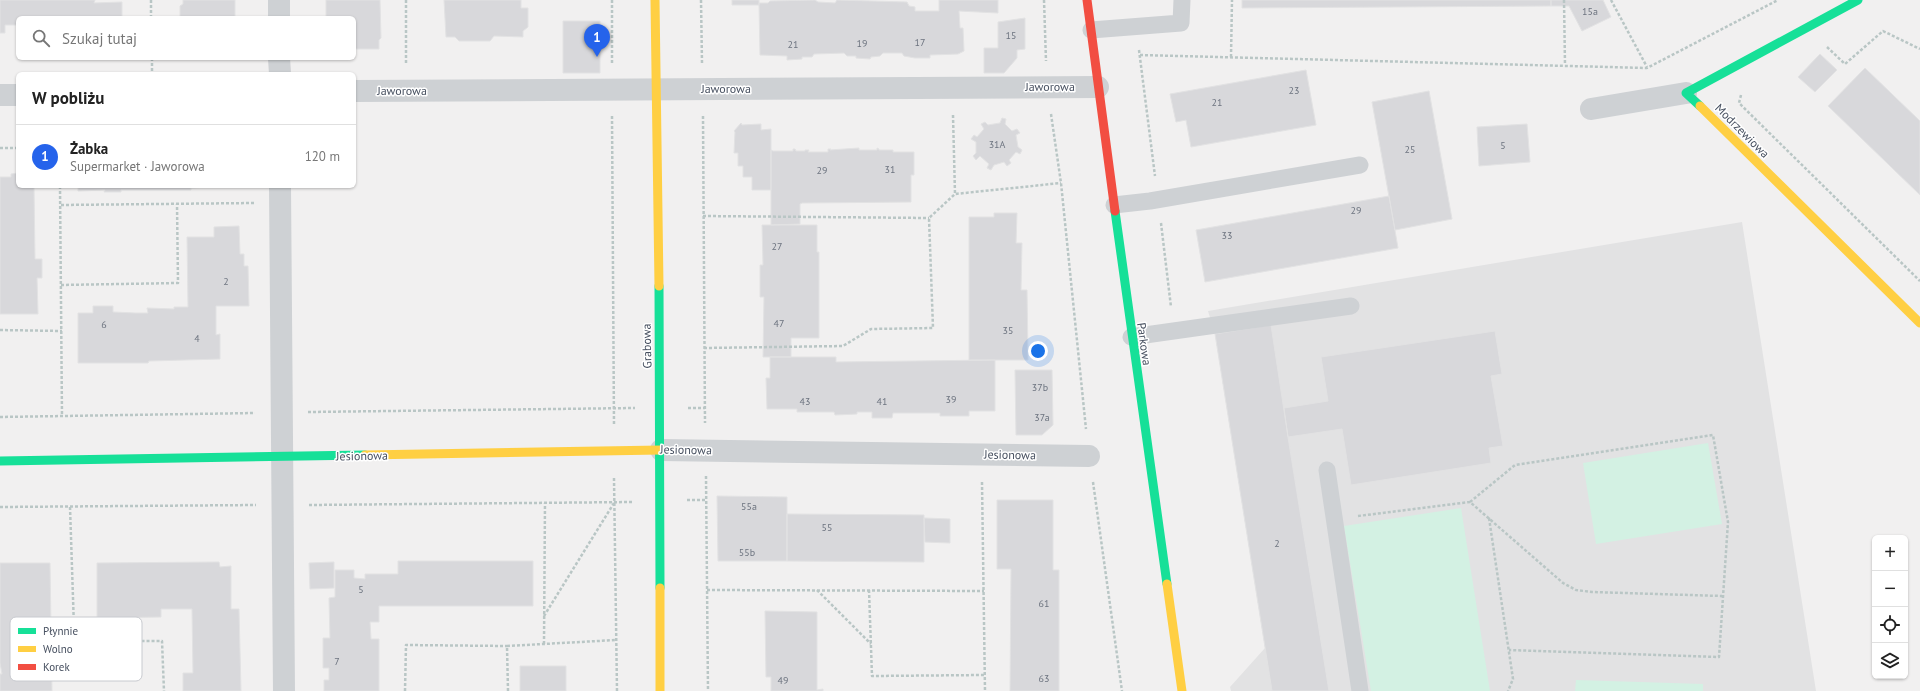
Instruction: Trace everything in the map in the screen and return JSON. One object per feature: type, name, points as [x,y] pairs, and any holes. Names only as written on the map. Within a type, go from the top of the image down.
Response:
[{"type":"street","points":[[279,0],[279,16]]},
{"type":"street","name":"Grabowa","points":[[655,0],[661,450],[660,691]]},
{"type":"street","name":"Parkowa","points":[[1088,0],[1131,337],[1182,691]]},
{"type":"street","points":[[1591,108],[1686,93],[1858,0]]},
{"type":"street","points":[[279,60],[280,72]]},
{"type":"street","name":"Jaworowa","points":[[356,91],[1098,87]]},
{"type":"street","name":"Modrzewiowa","points":[[1686,93],[1920,323]]},
{"type":"street","points":[[0,95],[16,95]]},
{"type":"street","points":[[280,195],[284,691]]},
{"type":"street","name":"Jesionowa","points":[[0,461],[282,458],[661,450],[1089,456]]},
{"type":"lane","points":[[1091,30],[1182,23],[1182,0]]},
{"type":"lane","points":[[1114,205],[1360,165]]},
{"type":"lane","points":[[1131,337],[1351,306]]},
{"type":"lane","points":[[1327,470],[1360,691]]},
{"type":"path","points":[[151,0],[151,16]]},
{"type":"path","points":[[405,91],[406,0]]},
{"type":"path","points":[[612,0],[614,502],[617,691]]},
{"type":"path","points":[[701,0],[708,691]]},
{"type":"path","points":[[1044,0],[1048,87],[1061,183],[1089,456],[1122,691]]},
{"type":"path","points":[[1231,57],[1232,0]]},
{"type":"path","points":[[1564,0],[1565,65]]},
{"type":"path","points":[[1611,0],[1648,68]]},
{"type":"path","points":[[1174,331],[1140,55],[1648,68],[1778,0]]},
{"type":"path","points":[[1824,44],[1845,64],[1883,32],[1920,50]]},
{"type":"path","points":[[152,60],[152,72]]},
{"type":"path","points":[[952,88],[955,194]]},
{"type":"path","points":[[1743,90],[1739,103],[1920,281]]},
{"type":"path","points":[[0,148],[16,148]]},
{"type":"path","points":[[703,216],[929,218],[955,194],[1061,183]]},
{"type":"path","points":[[60,188],[62,416]]},
{"type":"path","points":[[61,205],[177,204],[280,195]]},
{"type":"path","points":[[61,285],[178,283],[177,204]]},
{"type":"path","points":[[704,348],[843,346],[871,329],[933,328],[929,218]]},
{"type":"path","points":[[0,330],[62,331]]},
{"type":"path","points":[[0,417],[705,408]]},
{"type":"path","points":[[1334,519],[1470,502],[1515,465],[1713,435],[1728,522],[1719,658],[1508,650]]},
{"type":"path","points":[[982,454],[985,691]]},
{"type":"path","points":[[0,507],[546,503],[706,500]]},
{"type":"path","points":[[544,616],[614,502]]},
{"type":"path","points":[[1470,502],[1563,583],[1576,590],[1592,592],[1722,596]]},
{"type":"path","points":[[544,644],[546,503]]},
{"type":"path","points":[[70,507],[74,617]]},
{"type":"path","points":[[1489,518],[1513,679],[1508,691]]},
{"type":"path","points":[[707,590],[984,591]]},
{"type":"path","points":[[817,590],[871,644]]},
{"type":"path","points":[[869,590],[872,676],[985,675]]},
{"type":"path","points":[[405,691],[406,645],[508,646],[616,640]]},
{"type":"path","points":[[142,641],[162,641],[164,691]]},
{"type":"path","points":[[508,646],[508,691]]},
{"type":"shaded area","points":[[1742,222],[1816,691],[1231,691],[1230,687],[1265,648],[1215,334],[1208,311]]},
{"type":"green space","points":[[1708,443],[1722,524],[1596,544],[1583,463]]},
{"type":"green space","points":[[1461,508],[1490,691],[1371,691],[1344,526]]},
{"type":"green space","points":[[1576,680],[1703,684],[1703,691],[1575,691]]},
{"type":"building","points":[[0,0],[95,0],[94,3],[122,2],[122,16],[16,16],[16,25],[5,25],[5,33],[0,33]]},
{"type":"building","points":[[183,0],[235,0],[235,16],[180,16],[180,6],[183,4]]},
{"type":"building","points":[[326,0],[380,0],[381,38],[379,40],[379,49],[356,49],[356,16],[326,16]]},
{"type":"building","points":[[444,0],[521,0],[521,8],[528,8],[528,27],[523,31],[523,37],[494,36],[490,41],[459,41],[455,37],[446,37]]},
{"type":"building","points":[[732,0],[759,0],[759,5],[732,5]]},
{"type":"building","points":[[815,0],[818,2],[835,3],[837,0],[907,2],[909,6],[915,7],[915,11],[939,11],[939,0],[998,0],[998,13],[959,11],[960,28],[963,28],[964,51],[958,54],[930,55],[930,58],[915,58],[904,56],[902,53],[883,53],[880,56],[871,57],[870,59],[847,56],[844,53],[814,54],[812,57],[787,60],[787,56],[760,55],[759,3],[768,3],[770,1]]},
{"type":"building","points":[[1242,0],[1551,0],[1551,6],[1242,8]]},
{"type":"building","points":[[1551,0],[1603,0],[1611,17],[1582,31],[1569,6],[1551,6]]},
{"type":"building","points":[[1025,18],[1025,49],[1017,50],[1017,58],[1004,73],[984,73],[984,48],[998,48],[998,22]]},
{"type":"building","points":[[563,21],[600,21],[600,73],[563,73]]},
{"type":"building","points":[[1820,54],[1837,70],[1815,92],[1798,77]]},
{"type":"building","points":[[1865,68],[1920,121],[1920,195],[1828,106]]},
{"type":"building","points":[[1306,70],[1316,125],[1191,147],[1186,120],[1176,122],[1170,94]]},
{"type":"building","points":[[1429,91],[1452,219],[1395,230],[1372,102]]},
{"type":"building","points":[[1002,118],[1006,119],[1005,124],[1012,131],[1017,129],[1020,133],[1016,135],[1018,147],[1022,150],[1020,154],[1016,152],[1009,160],[1011,163],[1007,166],[1004,162],[994,165],[991,170],[987,168],[989,164],[980,156],[976,160],[973,156],[976,153],[976,142],[971,139],[974,135],[977,137],[984,129],[981,124],[985,122],[988,125],[1000,123]]},
{"type":"building","points":[[741,123],[742,125],[761,124],[761,130],[771,129],[771,190],[752,190],[752,177],[743,177],[743,166],[738,166],[738,153],[734,153],[734,131]]},
{"type":"building","points":[[1527,124],[1530,162],[1479,166],[1477,127]]},
{"type":"building","points":[[859,148],[859,150],[877,150],[877,148],[879,150],[893,150],[893,152],[914,152],[914,175],[911,175],[911,202],[802,203],[800,204],[800,224],[771,225],[771,150],[793,151],[793,149],[795,149],[796,151],[809,150],[808,152],[828,152],[828,149]]},
{"type":"building","points":[[16,173],[16,188],[34,188],[35,259],[42,259],[42,278],[37,278],[38,314],[0,314],[0,177],[11,177],[11,174]]},
{"type":"building","points":[[78,188],[191,188],[191,190],[121,190],[121,192],[104,192],[105,190],[78,191]]},
{"type":"building","points":[[1389,196],[1398,248],[1205,282],[1196,230]]},
{"type":"building","points":[[994,213],[1017,213],[1016,243],[1022,243],[1021,290],[1027,290],[1028,360],[969,360],[969,217],[994,217]]},
{"type":"building","points":[[762,225],[817,225],[817,252],[819,252],[819,338],[791,338],[791,357],[763,357],[764,297],[760,297],[760,265],[763,265]]},
{"type":"building","points":[[239,226],[240,254],[244,254],[244,266],[248,266],[249,306],[216,306],[216,335],[220,334],[220,359],[149,361],[148,363],[78,363],[78,313],[93,313],[93,306],[113,306],[113,312],[135,313],[148,313],[147,308],[174,309],[174,307],[188,307],[187,237],[214,237],[214,227]]},
{"type":"building","points":[[1271,325],[1329,691],[1272,691],[1215,334]]},
{"type":"building","points":[[1495,331],[1502,374],[1491,376],[1503,446],[1489,448],[1491,463],[1351,485],[1342,429],[1288,437],[1284,408],[1328,401],[1321,357]]},
{"type":"building","points":[[770,357],[836,357],[836,362],[995,360],[995,411],[969,411],[969,416],[940,416],[940,413],[893,413],[892,418],[872,418],[872,412],[857,412],[857,414],[835,415],[834,412],[797,412],[797,409],[767,409],[766,378],[770,378]]},
{"type":"building","points":[[1015,370],[1052,370],[1053,425],[1042,435],[1016,435]]},
{"type":"building","points":[[717,496],[787,497],[787,561],[718,561]]},
{"type":"building","points":[[997,500],[1053,500],[1053,570],[1059,570],[1059,691],[1010,691],[1011,569],[997,569]]},
{"type":"building","points":[[787,514],[924,515],[924,562],[787,561]]},
{"type":"building","points":[[924,518],[950,519],[950,543],[925,542]]},
{"type":"building","points":[[398,561],[533,561],[533,606],[379,606],[379,622],[370,622],[371,639],[379,639],[379,691],[324,691],[324,680],[329,680],[329,668],[323,668],[323,638],[330,638],[329,598],[335,597],[335,570],[354,570],[354,578],[365,579],[365,574],[398,574]]},
{"type":"building","points":[[219,562],[220,567],[231,566],[231,609],[239,609],[241,691],[183,691],[183,673],[193,673],[192,609],[161,609],[161,617],[97,617],[97,563]]},
{"type":"building","points":[[334,562],[334,588],[310,589],[309,563]]},
{"type":"building","points":[[0,563],[50,563],[51,617],[10,617],[10,681],[52,681],[52,691],[0,691],[0,674],[2,674],[0,663]]},
{"type":"building","points":[[765,611],[817,612],[817,690],[823,689],[823,691],[771,691],[771,677],[766,677]]},
{"type":"building","points":[[520,666],[566,666],[566,691],[520,691]]},
{"type":"traffic: fast","points":[[1700,106],[1686,93],[1858,0]]},
{"type":"traffic: fast","points":[[1115,211],[1167,584]]},
{"type":"traffic: fast","points":[[659,286],[660,588]]},
{"type":"traffic: fast","points":[[0,461],[365,455]]},
{"type":"traffic: slow","points":[[655,0],[659,286]]},
{"type":"traffic: slow","points":[[1700,106],[1920,323]]},
{"type":"traffic: slow","points":[[365,455],[661,450]]},
{"type":"traffic: slow","points":[[1167,584],[1182,691]]},
{"type":"traffic: slow","points":[[660,588],[660,691]]},
{"type":"traffic: jam","points":[[1087,0],[1115,211]]},
{"type":"place","name":"Żabka","points":[[597,57]]}]
